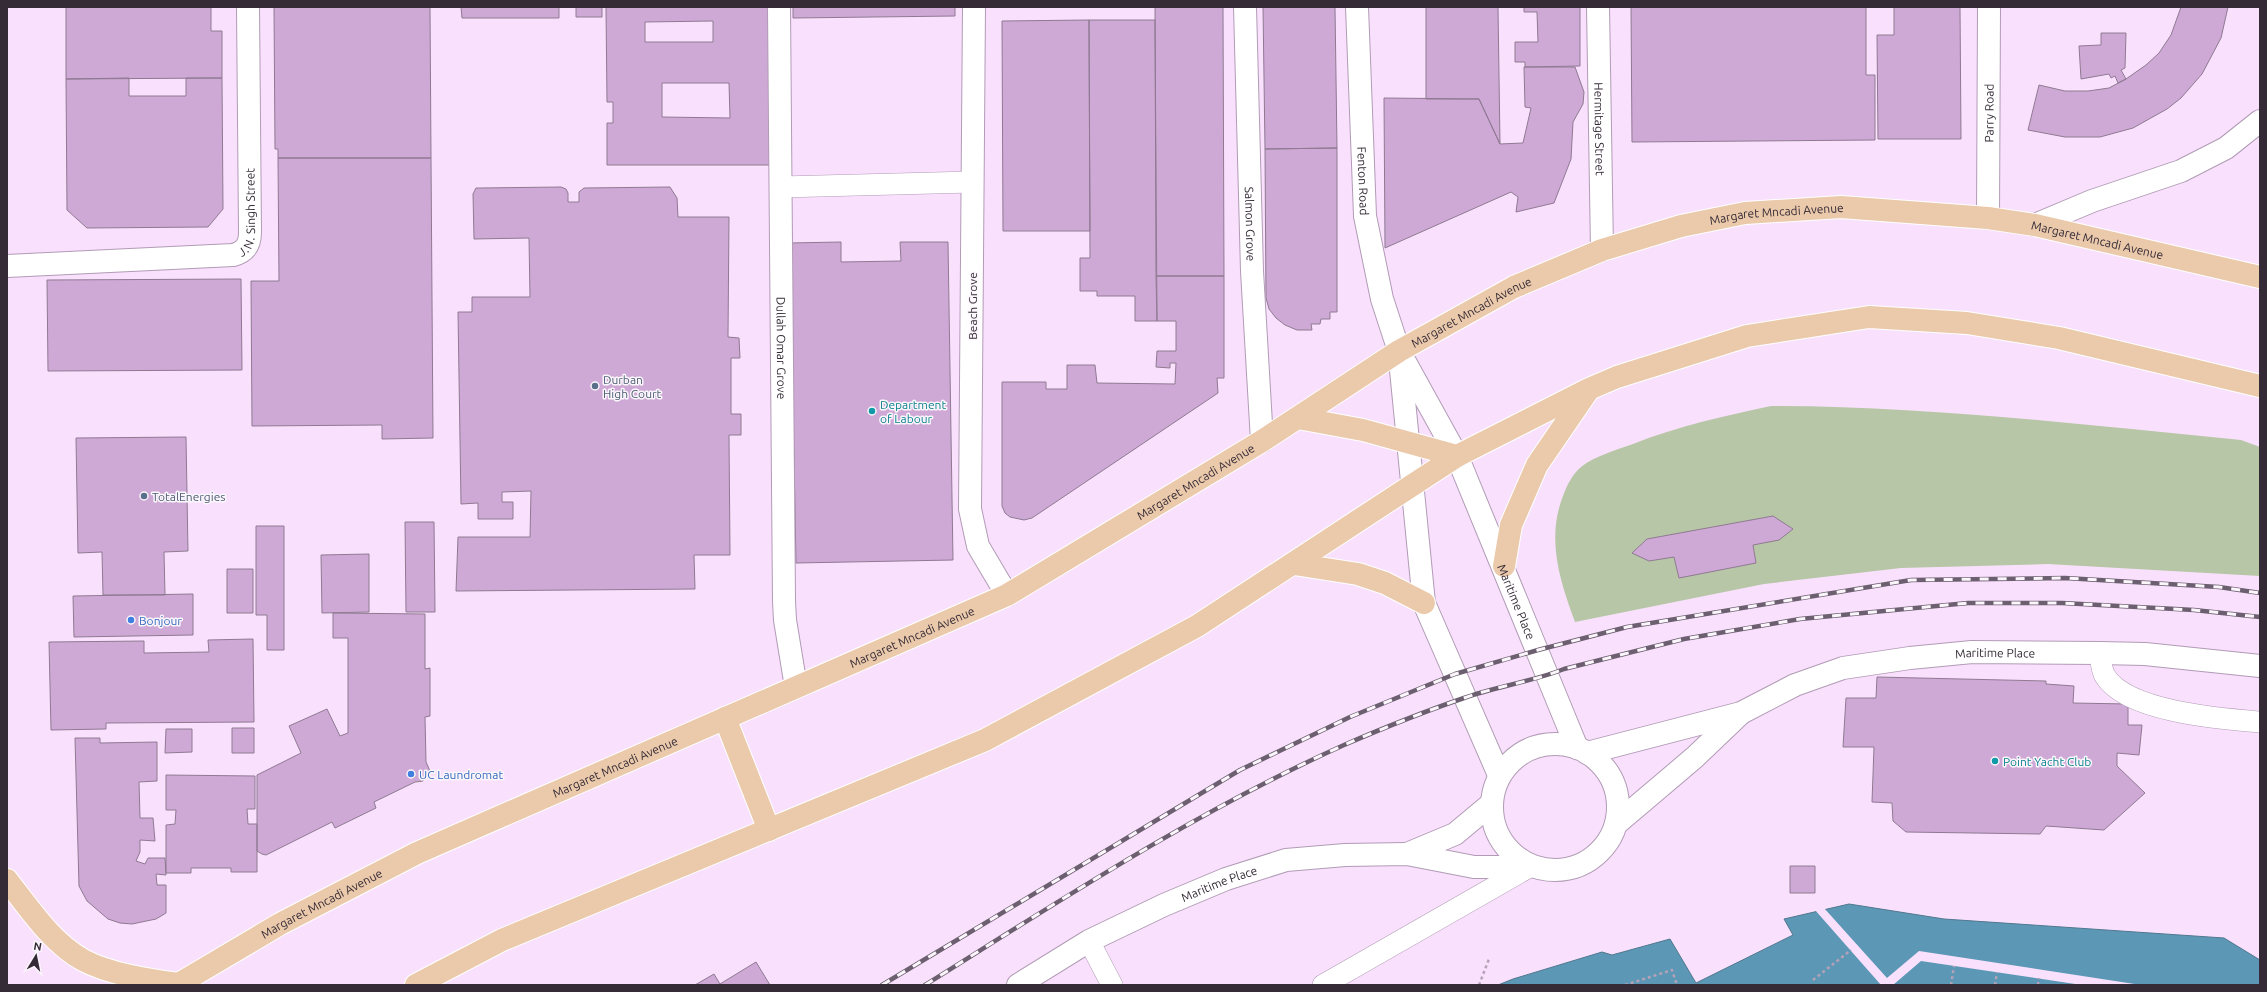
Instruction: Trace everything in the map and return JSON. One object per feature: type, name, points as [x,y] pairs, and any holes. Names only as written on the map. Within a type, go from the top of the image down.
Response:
[{"type":"main road","name":"Margaret Mncadi Avenue","points":[[177,985],[280,924],[416,853],[1007,595],[1262,441],[1399,351],[1514,287],[1602,250],[1681,226],[1745,213],[1841,207],[1988,218],[2035,225],[2260,277]]},
{"type":"main road","points":[[416,985],[502,940],[985,740],[1197,626],[1458,456],[1589,389],[1617,377],[1747,336],[1869,317],[1967,323],[2059,338],[2260,386]]},
{"type":"main road","points":[[1504,566],[1511,525],[1537,465],[1589,389]]},
{"type":"main road","points":[[1298,418],[1357,429],[1408,441],[1458,456]]},
{"type":"main road","points":[[1294,564],[1358,574],[1385,583],[1424,603]]},
{"type":"main road","points":[[725,718],[769,830]]},
{"type":"main road","points":[[7,880],[31,912],[60,943],[84,960],[133,978],[177,985]]},
{"type":"street","name":"J.N. Singh Street","points":[[7,266],[233,255],[242,252],[250,242],[248,7]]},
{"type":"street","name":"Dullah Omar Grove","points":[[779,7],[785,620],[796,687]]},
{"type":"street","name":"Beach Grove","points":[[974,7],[970,509],[978,546],[1007,595]]},
{"type":"street","name":"Salmon Grove","points":[[1245,7],[1252,271],[1262,441]]},
{"type":"street","name":"Fenton Road","points":[[1357,7],[1365,216],[1382,299],[1399,351]]},
{"type":"street","name":"Hermitage Street","points":[[1598,7],[1602,250]]},
{"type":"street","name":"Parry Road","points":[[1988,218],[1989,7]]},
{"type":"street","points":[[2035,225],[2098,199],[2181,171],[2226,148],[2260,121]]},
{"type":"street","points":[[1399,351],[1424,603],[1500,775]]},
{"type":"street","name":"Maritime Place","points":[[1399,351],[1458,456],[1582,750],[1741,713],[1795,685],[1843,668],[1972,652],[2145,654],[2260,666]]},
{"type":"street","name":"Maritime Place","points":[[1616,824],[1695,757],[1741,713]]},
{"type":"street","points":[[1560,744],[1582,750],[1600,763],[1610,776],[1616,791],[1618,808],[1616,824],[1610,840],[1600,853],[1586,863],[1571,869],[1554,871],[1527,864],[1512,854],[1502,843],[1492,818],[1491,804],[1494,789],[1500,775],[1511,761],[1525,751],[1542,745],[1560,744]]},
{"type":"street","name":"Maritime Place","points":[[1407,854],[1455,834],[1491,804]]},
{"type":"street","name":"Maritime Place","points":[[1018,985],[1089,941],[1164,905],[1226,879],[1286,860],[1345,855],[1407,854],[1474,867],[1504,867],[1527,864]]},
{"type":"lane","points":[[780,188],[972,182]]},
{"type":"lane","points":[[2100,653],[2101,665],[2105,676],[2112,684],[2133,697],[2161,708],[2191,715],[2260,722]]},
{"type":"lane","points":[[1323,985],[1527,864]]},
{"type":"lane","points":[[1089,941],[1112,985]]},
{"type":"path","points":[[1813,980],[1851,950]]},
{"type":"path","points":[[1479,985],[1489,959]]},
{"type":"path","points":[[1951,985],[1954,966]]},
{"type":"path","points":[[1625,985],[1672,970],[1677,985]]},
{"type":"path","points":[[1995,985],[1997,972]]},
{"type":"path","points":[[2038,985],[2040,978]]},
{"type":"green space","points":[[1771,406],[1889,409],[2006,417],[2241,440],[2260,447],[2260,576],[2048,564],[1901,568],[1764,584],[1575,622],[1564,591],[1555,544],[1558,512],[1570,480],[1575,473],[1581,467],[1599,456],[1667,432]]},
{"type":"water","points":[[1849,904],[1944,919],[2224,938],[2260,960],[2260,985],[1498,985],[1602,952],[1612,955],[1670,939],[1696,983],[1793,935],[1784,919]]},
{"type":"pier","points":[[1824,908],[1887,978],[1919,951],[2141,985],[2082,985],[1921,961],[1893,985],[1881,985],[1815,910]]},
{"type":"building","points":[[66,7],[211,7],[211,31],[222,31],[222,78],[66,79]]},
{"type":"building","points":[[274,7],[430,7],[431,158],[278,158],[278,149],[275,149]]},
{"type":"building","points":[[461,7],[559,7],[559,18],[462,18]]},
{"type":"building","points":[[576,7],[602,7],[602,17],[576,17]]},
{"type":"building","points":[[606,7],[775,7],[776,165],[607,165],[607,123],[613,123],[613,102],[607,102]],"holes":[[[713,21],[713,42],[645,42],[645,22]],[[662,83],[729,83],[730,118],[662,117]]]},
{"type":"building","points":[[793,7],[955,7],[955,16],[793,18]]},
{"type":"building","points":[[1155,7],[1223,7],[1224,276],[1156,276]]},
{"type":"building","points":[[1263,7],[1335,7],[1337,148],[1265,149]]},
{"type":"building","points":[[1426,7],[1498,7],[1500,144],[1479,99],[1426,99]]},
{"type":"building","points":[[1524,7],[1580,7],[1580,66],[1525,67],[1525,62],[1515,62],[1515,42],[1538,42],[1537,12],[1524,12]]},
{"type":"building","points":[[1631,7],[1866,7],[1866,75],[1875,75],[1875,140],[1632,142]]},
{"type":"building","points":[[1894,7],[1960,7],[1961,139],[1878,139],[1877,35],[1894,35]]},
{"type":"building","points":[[2181,7],[2228,7],[2221,38],[2202,74],[2181,98],[2167,109],[2133,128],[2100,137],[2065,137],[2028,130],[2039,85],[2065,91],[2088,91],[2109,88],[2126,79],[2146,65],[2159,53],[2171,35]]},
{"type":"building","points":[[1089,20],[1090,231],[1003,231],[1002,21]]},
{"type":"building","points":[[1089,20],[1155,20],[1157,321],[1135,321],[1135,296],[1097,296],[1097,291],[1080,291],[1080,258],[1090,258]]},
{"type":"building","points":[[2101,33],[2126,33],[2125,68],[2121,70],[2126,79],[2118,83],[2115,76],[2111,78],[2109,74],[2081,79],[2079,46],[2101,45]]},
{"type":"building","points":[[1524,67],[1575,67],[1584,92],[1583,104],[1573,122],[1571,159],[1554,203],[1516,212],[1518,197],[1511,192],[1385,248],[1384,98],[1479,99],[1500,144],[1523,143],[1531,108],[1525,107]]},
{"type":"building","points":[[129,78],[129,96],[186,96],[186,78],[222,78],[223,209],[208,227],[87,228],[67,210],[66,79]]},
{"type":"building","points":[[1337,148],[1337,312],[1330,312],[1330,319],[1321,319],[1320,324],[1311,324],[1312,330],[1297,330],[1285,325],[1276,318],[1269,309],[1266,298],[1265,149]]},
{"type":"building","points":[[278,158],[431,158],[433,438],[382,439],[382,425],[252,426],[251,281],[279,281]]},
{"type":"building","name":"Durban High Court","points":[[561,187],[566,189],[568,193],[568,202],[579,202],[579,192],[584,188],[670,187],[677,198],[678,217],[729,217],[728,337],[739,338],[740,358],[731,358],[731,414],[741,414],[741,435],[729,435],[730,555],[694,555],[695,589],[456,591],[458,537],[530,537],[531,491],[502,492],[502,502],[513,502],[513,519],[478,519],[478,503],[461,504],[458,312],[472,312],[472,297],[530,297],[529,238],[474,239],[473,194],[476,188]]},
{"type":"building","name":"Department of Labour","points":[[841,242],[841,262],[901,261],[900,242],[948,242],[953,560],[796,563],[790,243]]},
{"type":"building","points":[[1156,276],[1224,276],[1224,378],[1217,378],[1218,393],[1032,518],[1024,520],[1010,517],[1005,513],[1002,506],[1002,382],[1046,382],[1046,389],[1067,389],[1067,365],[1095,365],[1097,383],[1175,384],[1176,363],[1170,363],[1170,368],[1156,367],[1157,351],[1176,351],[1176,321],[1157,321]]},
{"type":"building","points":[[241,279],[242,370],[48,371],[47,280]]},
{"type":"building","points":[[186,437],[188,551],[164,552],[165,595],[103,595],[102,552],[78,553],[76,438]]},
{"type":"building","points":[[1773,516],[1793,529],[1779,540],[1753,545],[1756,563],[1679,578],[1674,557],[1649,561],[1632,553],[1647,539]]},
{"type":"building","points":[[405,522],[434,522],[435,612],[406,612]]},
{"type":"building","points":[[256,526],[284,526],[284,650],[267,650],[267,615],[256,615]]},
{"type":"building","points":[[369,554],[369,612],[322,613],[321,555]]},
{"type":"building","points":[[227,569],[253,569],[253,613],[227,613]]},
{"type":"building","points":[[193,594],[193,635],[74,637],[73,596]]},
{"type":"building","points":[[333,613],[425,614],[425,669],[430,668],[430,716],[425,717],[426,762],[430,771],[429,775],[423,781],[415,782],[374,802],[376,808],[335,828],[332,822],[266,855],[262,854],[257,851],[257,775],[301,753],[289,726],[327,709],[340,736],[348,733],[348,638],[333,638]]},
{"type":"building","points":[[253,639],[254,722],[106,723],[106,729],[51,730],[49,642],[144,641],[144,653],[209,652],[208,640]]},
{"type":"building","name":"Point Yacht Club","points":[[1877,677],[2046,681],[2046,684],[2074,686],[2073,703],[2128,704],[2128,725],[2142,725],[2139,755],[2117,753],[2117,766],[2145,793],[2104,830],[2046,826],[2040,834],[1906,832],[1893,821],[1892,803],[1872,802],[1874,747],[1843,747],[1846,698],[1876,698]]},
{"type":"building","points":[[232,728],[254,728],[254,753],[232,753]]},
{"type":"building","points":[[166,729],[192,729],[192,752],[165,753]]},
{"type":"building","points":[[75,738],[100,738],[100,743],[157,742],[157,781],[139,782],[140,818],[153,818],[155,841],[140,840],[140,852],[136,861],[145,864],[148,858],[165,858],[166,875],[156,874],[157,885],[166,885],[166,913],[156,919],[132,924],[120,923],[108,919],[87,901],[79,886]]},
{"type":"building","points":[[166,775],[255,776],[255,809],[247,809],[248,824],[257,824],[257,872],[231,872],[231,868],[191,868],[191,873],[166,873],[166,825],[175,824],[176,810],[166,810]]},
{"type":"building","points":[[1790,866],[1815,866],[1815,893],[1790,893]]},
{"type":"building","points":[[756,962],[770,985],[695,985],[714,974],[720,984]]},
{"type":"railway","points":[[882,985],[1240,770],[1350,717],[1455,674],[1538,650],[1627,627],[1911,580],[2065,578],[2219,587],[2260,593]]},
{"type":"railway","points":[[925,985],[1130,858],[1236,798],[1289,771],[1344,745],[1434,709],[1476,694],[1564,669],[1684,639],[1800,619],[1968,603],[2062,603],[2194,610],[2260,617]]},
{"type":"place","name":"Durban High Court","points":[[595,386]]},
{"type":"place","name":"Department of Labour","points":[[872,411]]},
{"type":"place","name":"TotalEnergies","points":[[144,496]]},
{"type":"place","name":"Bonjour","points":[[131,620]]},
{"type":"place","name":"Point Yacht Club","points":[[1995,761]]},
{"type":"place","name":"UC Laundromat","points":[[411,774]]}]
